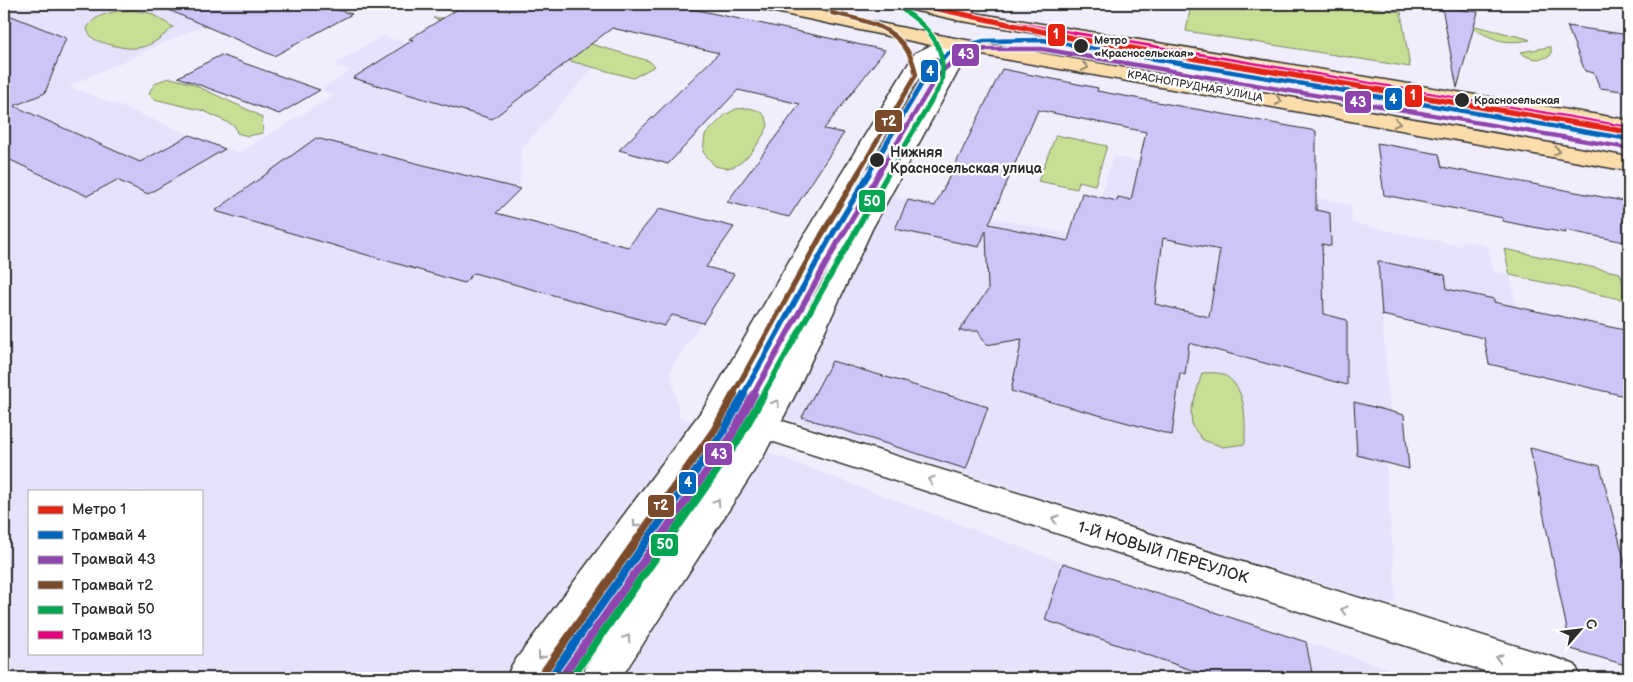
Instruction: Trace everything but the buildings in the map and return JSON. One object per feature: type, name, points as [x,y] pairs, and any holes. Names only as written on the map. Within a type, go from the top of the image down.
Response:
[{"type":"main road","name":"КРАСНОПРУДНАЯ УЛИЦА","points":[[761,4],[949,44],[1629,164]]},
{"type":"main road","points":[[909,4],[965,10],[1629,126]]},
{"type":"main road","points":[[949,44],[965,10]]},
{"type":"street","points":[[525,678],[706,428],[737,378],[815,237],[922,57],[949,44],[952,64],[860,229],[758,437],[600,678]]},
{"type":"street","name":"1-Й НОВЫЙ ПЕРЕУЛОК","points":[[758,437],[1562,678]]},
{"type":"shaded area","points":[[4,4],[251,4],[69,86],[238,153],[335,95],[320,90],[352,70],[334,65],[382,36],[456,56],[484,37],[594,67],[521,150],[520,189],[496,213],[628,247],[660,208],[734,227],[706,267],[734,274],[670,370],[680,417],[775,455],[1063,563],[1418,678],[4,678]]},
{"type":"shaded area","points":[[1113,156],[1351,205],[1352,223],[1462,246],[1461,240],[1488,246],[1494,272],[1510,275],[1517,307],[1494,302],[1494,299],[1404,280],[1382,315],[1390,411],[1404,415],[1409,469],[1386,463],[1396,597],[1391,605],[777,416],[888,196],[1089,238]]},
{"type":"green space","points":[[1191,4],[1345,4],[1401,12],[1410,67],[1186,31]]},
{"type":"green space","points":[[132,10],[150,13],[173,27],[150,44],[134,48],[125,48],[99,41],[94,39],[88,32],[87,29],[90,24],[100,16],[113,12]]},
{"type":"green space","points":[[433,18],[456,18],[591,44],[649,61],[655,66],[633,78],[559,58]]},
{"type":"green space","points":[[1471,25],[1530,40],[1511,42],[1498,40],[1468,26]]},
{"type":"green space","points":[[1551,47],[1551,55],[1544,58],[1535,59],[1527,57],[1521,52]]},
{"type":"green space","points":[[171,78],[190,83],[255,113],[262,118],[263,133],[248,136],[237,133],[235,126],[204,111],[154,99],[149,94],[157,82]]},
{"type":"green space","points":[[749,108],[760,112],[766,118],[768,126],[761,138],[752,152],[740,163],[727,168],[715,166],[703,152],[705,135],[725,115],[736,109]]},
{"type":"green space","points":[[1056,135],[1107,146],[1095,185],[1079,181],[1077,189],[1038,181]]},
{"type":"green space","points":[[1504,249],[1620,273],[1629,301],[1510,275]]},
{"type":"green space","points":[[1202,373],[1222,374],[1237,387],[1241,395],[1245,415],[1245,444],[1223,447],[1203,440],[1192,426],[1191,411]]},
{"type":"metro line","name":"1","points":[[916,4],[1072,38],[1629,132]]},
{"type":"tram line","name":"50","points":[[571,678],[737,442],[844,249],[941,84],[944,71],[939,47],[924,26],[914,17],[893,4]]},
{"type":"tram line","name":"13","points":[[913,4],[958,14],[1629,128]]},
{"type":"tram line","name":"т2","points":[[543,673],[715,429],[821,236],[916,75],[913,60],[907,47],[898,38],[874,24],[832,13]]},
{"type":"tram line","name":"4","points":[[550,678],[722,434],[829,240],[930,70],[948,54],[961,47],[984,41],[1043,40],[1629,139]]},
{"type":"tram line","name":"43","points":[[561,678],[730,438],[837,244],[937,76],[952,62],[965,55],[975,51],[997,48],[1042,49],[1628,148]]},
{"type":"place","name":"Метро «Красносельская»","points":[[1081,46]]},
{"type":"place","name":"Красносельская","points":[[1462,100]]},
{"type":"place","name":"Нижняя Красносельская улица","points":[[877,160]]}]
